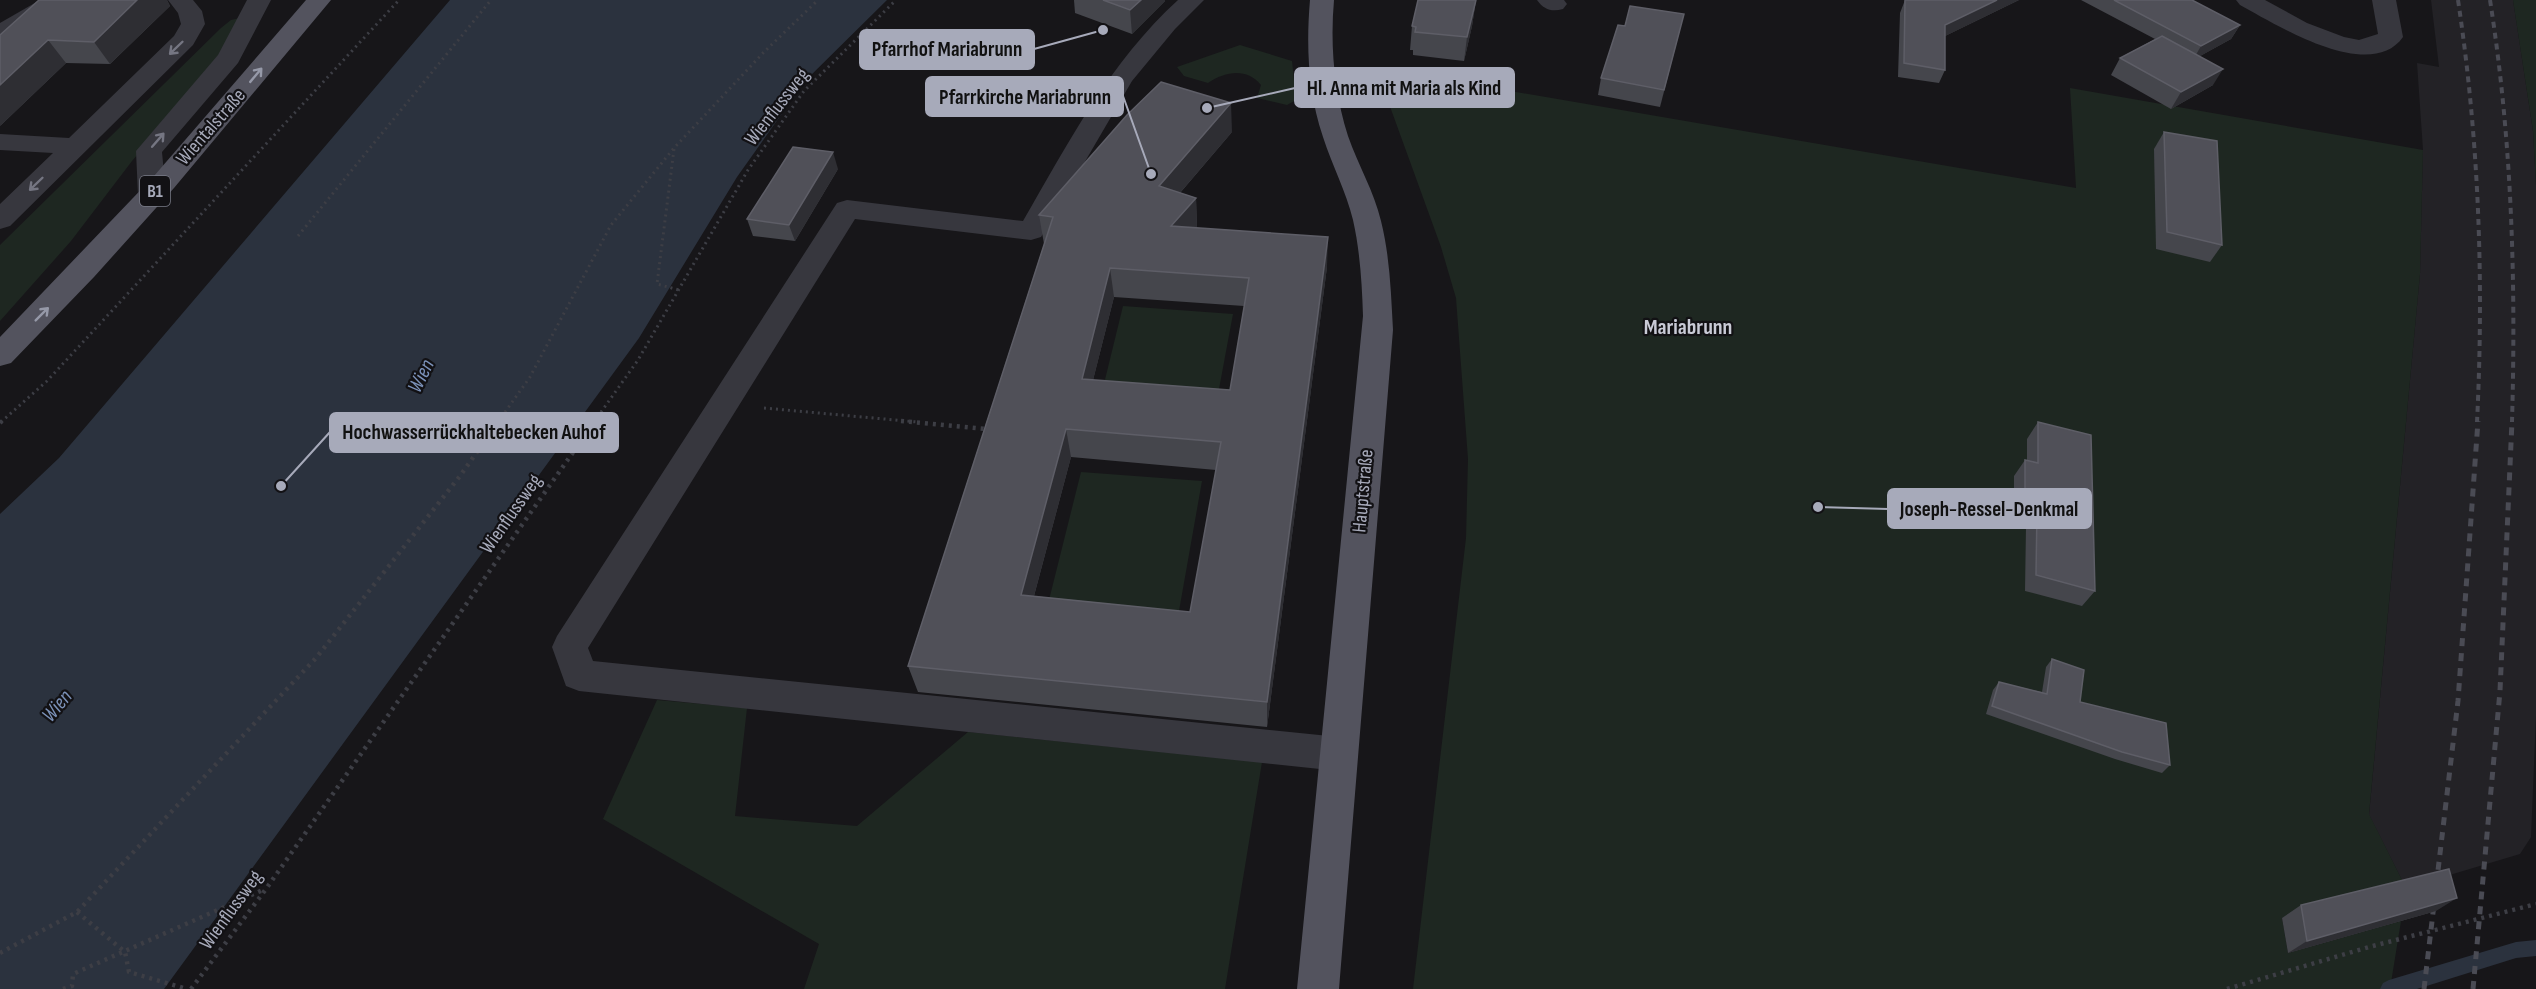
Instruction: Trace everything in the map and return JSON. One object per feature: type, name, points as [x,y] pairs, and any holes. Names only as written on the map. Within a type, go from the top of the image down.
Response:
[{"type":"main road","name":"Wientalstraße","points":[[0,355],[45,311],[152,195],[319,0]]},
{"type":"main road","name":"Hauptstraße","points":[[1318,989],[1378,330],[1377,280],[1366,219],[1335,135],[1326,95],[1320,52],[1322,0]]},
{"type":"street","points":[[10,28],[28,0]]},
{"type":"street","points":[[10,28],[57,0]]},
{"type":"street","points":[[0,220],[184,40],[193,24],[190,11],[180,0]]},
{"type":"street","points":[[152,195],[149,151],[229,58],[259,0]]},
{"type":"street","points":[[1192,0],[1172,16],[1130,63],[1031,231],[847,209],[570,647],[579,675],[1339,754]]},
{"type":"street","points":[[2248,0],[2323,39],[2362,47],[2384,44],[2391,37],[2384,0]]},
{"type":"street","points":[[0,142],[75,146]]},
{"type":"path","points":[[0,423],[46,381],[399,0]]},
{"type":"path","points":[[298,236],[491,0]]},
{"type":"path","points":[[0,953],[76,912],[316,658],[460,476],[530,377],[611,225],[674,148],[764,52],[818,0]]},
{"type":"path","name":"Wienflussweg","points":[[189,989],[266,889],[638,360],[748,170],[804,92],[897,0]]},
{"type":"path","points":[[674,148],[657,284],[679,290]]},
{"type":"path","points":[[724,404],[991,429],[987,440]]},
{"type":"path","points":[[63,989],[72,986],[73,974],[266,889]]},
{"type":"path","points":[[2227,989],[2370,947],[2536,904]]},
{"type":"path","points":[[76,912],[125,952],[129,972],[189,989]]},
{"type":"shaded area","points":[[2431,0],[2513,0],[2533,131],[2536,185],[2536,716],[2531,837],[2520,854],[2406,888],[2369,815],[2420,274],[2423,150],[2417,63],[2439,67]]},
{"type":"shaded area","points":[[2513,0],[2536,0],[2536,185],[2533,131]]},
{"type":"shaded area","points":[[240,18],[221,56],[132,161],[71,241],[0,321],[0,245],[221,28],[231,20]]},
{"type":"shaded area","points":[[1240,45],[1292,61],[1296,100],[1287,105],[1257,98],[1261,85],[1243,74],[1229,74],[1208,83],[1184,76],[1177,67]]},
{"type":"shaded area","points":[[1376,68],[2076,188],[2070,88],[2423,150],[2420,274],[2369,814],[2406,888],[2282,918],[2288,953],[2401,921],[2390,989],[1413,989],[1466,538],[1468,459],[1456,298],[1441,247]]},
{"type":"shaded area","points":[[1123,306],[1233,314],[1216,405],[1101,396]]},
{"type":"shaded area","points":[[1081,472],[1202,481],[1176,628],[1045,616]]},
{"type":"shaded area","points":[[657,700],[747,708],[735,816],[857,826],[968,732],[1262,762],[1225,989],[804,989],[819,944],[603,819]]},
{"type":"water","name":"Wien","points":[[450,0],[887,0],[805,81],[737,177],[639,338],[164,989],[0,989],[0,514],[59,458]]},
{"type":"building","points":[[39,0],[137,0],[94,42],[48,40],[0,85],[0,35]]},
{"type":"building","points":[[1103,0],[1141,0],[1130,10]]},
{"type":"building","points":[[1418,0],[1476,0],[1467,37],[1415,32],[1416,27],[1412,26]]},
{"type":"building","points":[[1905,0],[1997,0],[1945,25],[1945,70],[1904,63]]},
{"type":"building","points":[[2114,0],[2192,0],[2240,25],[2201,46]]},
{"type":"building","points":[[1630,6],[1684,14],[1664,90],[1601,78],[1618,25],[1625,26]]},
{"type":"building","points":[[2162,36],[2223,69],[2181,92],[2120,58]]},
{"type":"building","points":[[1161,82],[1231,103],[1159,186],[1196,198],[1171,226],[1328,237],[1267,702],[908,666],[1053,217],[1039,215],[1127,115]],"holes":[[[1110,268],[1249,278],[1230,390],[1082,379]],[[1066,429],[1221,442],[1190,612],[1021,595]]]},
{"type":"building","points":[[2164,132],[2217,141],[2222,245],[2167,232]]},
{"type":"building","points":[[793,147],[833,152],[789,225],[747,219]]},
{"type":"building","points":[[2038,422],[2091,435],[2095,591],[2036,575],[2037,510],[2025,507],[2025,460],[2038,463]]},
{"type":"building","points":[[2052,659],[2084,670],[2080,702],[2166,723],[2170,765],[2122,752],[1992,706],[1999,682],[2047,694]]},
{"type":"building","points":[[2449,869],[2457,898],[2307,941],[2301,905]]},
{"type":"waterway","points":[[2389,989],[2516,950],[2536,948]]},
{"type":"railway","points":[[2458,0],[2471,105],[2478,211],[2480,316],[2477,422]]},
{"type":"railway","points":[[2490,0],[2503,105],[2511,211],[2512,422]]},
{"type":"railway","points":[[2424,989],[2458,701],[2478,421]]},
{"type":"railway","points":[[2473,989],[2500,691],[2512,421]]},
{"type":"place","name":"Pfarrhof Mariabrunn","points":[[1103,30]]},
{"type":"place","name":"Hl. Anna mit Maria als Kind","points":[[1207,108]]},
{"type":"place","name":"Pfarrkirche Mariabrunn","points":[[1151,174]]},
{"type":"place","name":"Hochwasserrückhaltebecken Auhof","points":[[281,486]]},
{"type":"place","name":"Joseph-Ressel-Denkmal","points":[[1818,507]]},
{"type":"district","name":"Mariabrunn","points":[[1688,327]]}]
